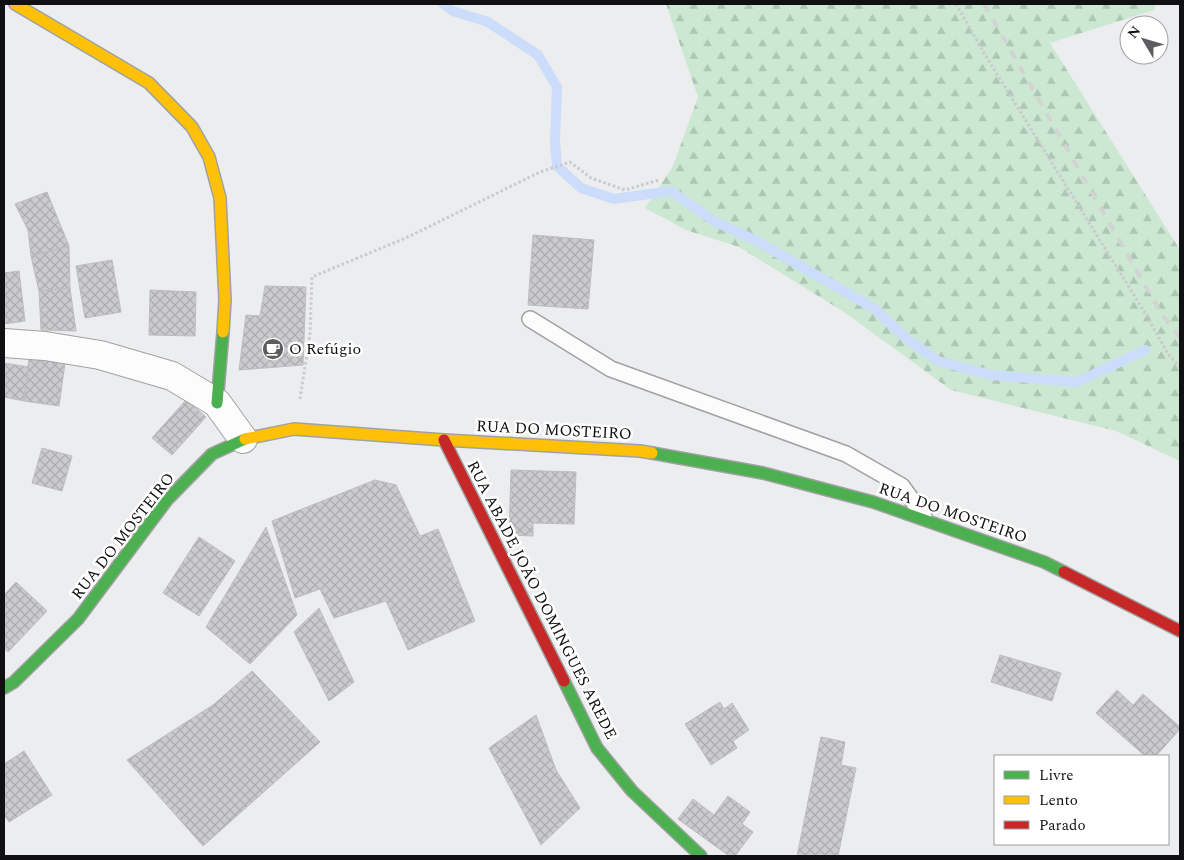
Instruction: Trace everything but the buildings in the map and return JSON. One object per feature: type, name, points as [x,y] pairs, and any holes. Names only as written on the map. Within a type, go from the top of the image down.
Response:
[{"type":"main road","points":[[15,4],[149,83],[192,127],[209,157],[220,198],[225,300],[217,403]]},
{"type":"main road","name":"RUA DO MOSTEIRO","points":[[4,688],[14,682],[78,619],[174,494],[212,454],[243,439],[259,434],[294,429],[640,451],[763,473],[873,502],[1044,562],[1097,587],[1180,631]]},
{"type":"main road","name":"RUA ABADE JOÃO DOMINGUES AREDE","points":[[444,440],[597,748],[632,791],[701,856]]},
{"type":"street","points":[[4,343],[45,346],[100,355],[172,376],[217,403],[243,439]]},
{"type":"lane","points":[[530,319],[611,369],[846,454],[902,486],[927,520]]},
{"type":"path","points":[[956,4],[984,53],[1145,313],[1168,354],[1180,367]]},
{"type":"path","points":[[294,429],[310,334],[312,276],[408,237],[540,172],[570,162],[591,178],[625,190],[659,180]]},
{"type":"green space","points":[[666,4],[1156,4],[1154,10],[1138,15],[1119,15],[1119,21],[1050,43],[1180,250],[1180,461],[1116,431],[951,390],[844,312],[739,247],[686,230],[645,208],[673,166],[698,97]]},
{"type":"waterway","points":[[443,4],[453,11],[488,22],[538,55],[557,87],[555,142],[557,166],[581,188],[614,199],[671,191],[714,221],[757,241],[875,309],[906,338],[938,361],[991,375],[1077,382],[1145,350]]},
{"type":"railway","points":[[984,4],[1161,313],[1180,338]]},
{"type":"traffic: fast","points":[[217,403],[223,332]]},
{"type":"traffic: fast","points":[[4,688],[14,682],[78,619],[167,500],[212,454],[245,439]]},
{"type":"traffic: fast","points":[[652,453],[763,473],[873,502],[1044,562],[1064,572]]},
{"type":"traffic: fast","points":[[564,681],[597,748],[632,791],[701,856]]},
{"type":"traffic: slow","points":[[15,4],[149,83],[192,127],[209,157],[220,198],[225,300],[223,332]]},
{"type":"traffic: slow","points":[[245,439],[294,429],[652,453]]},
{"type":"traffic: jam","points":[[444,440],[564,681]]},
{"type":"traffic: jam","points":[[1064,572],[1180,631]]},
{"type":"place","name":"O Refúgio","points":[[273,349]]}]
